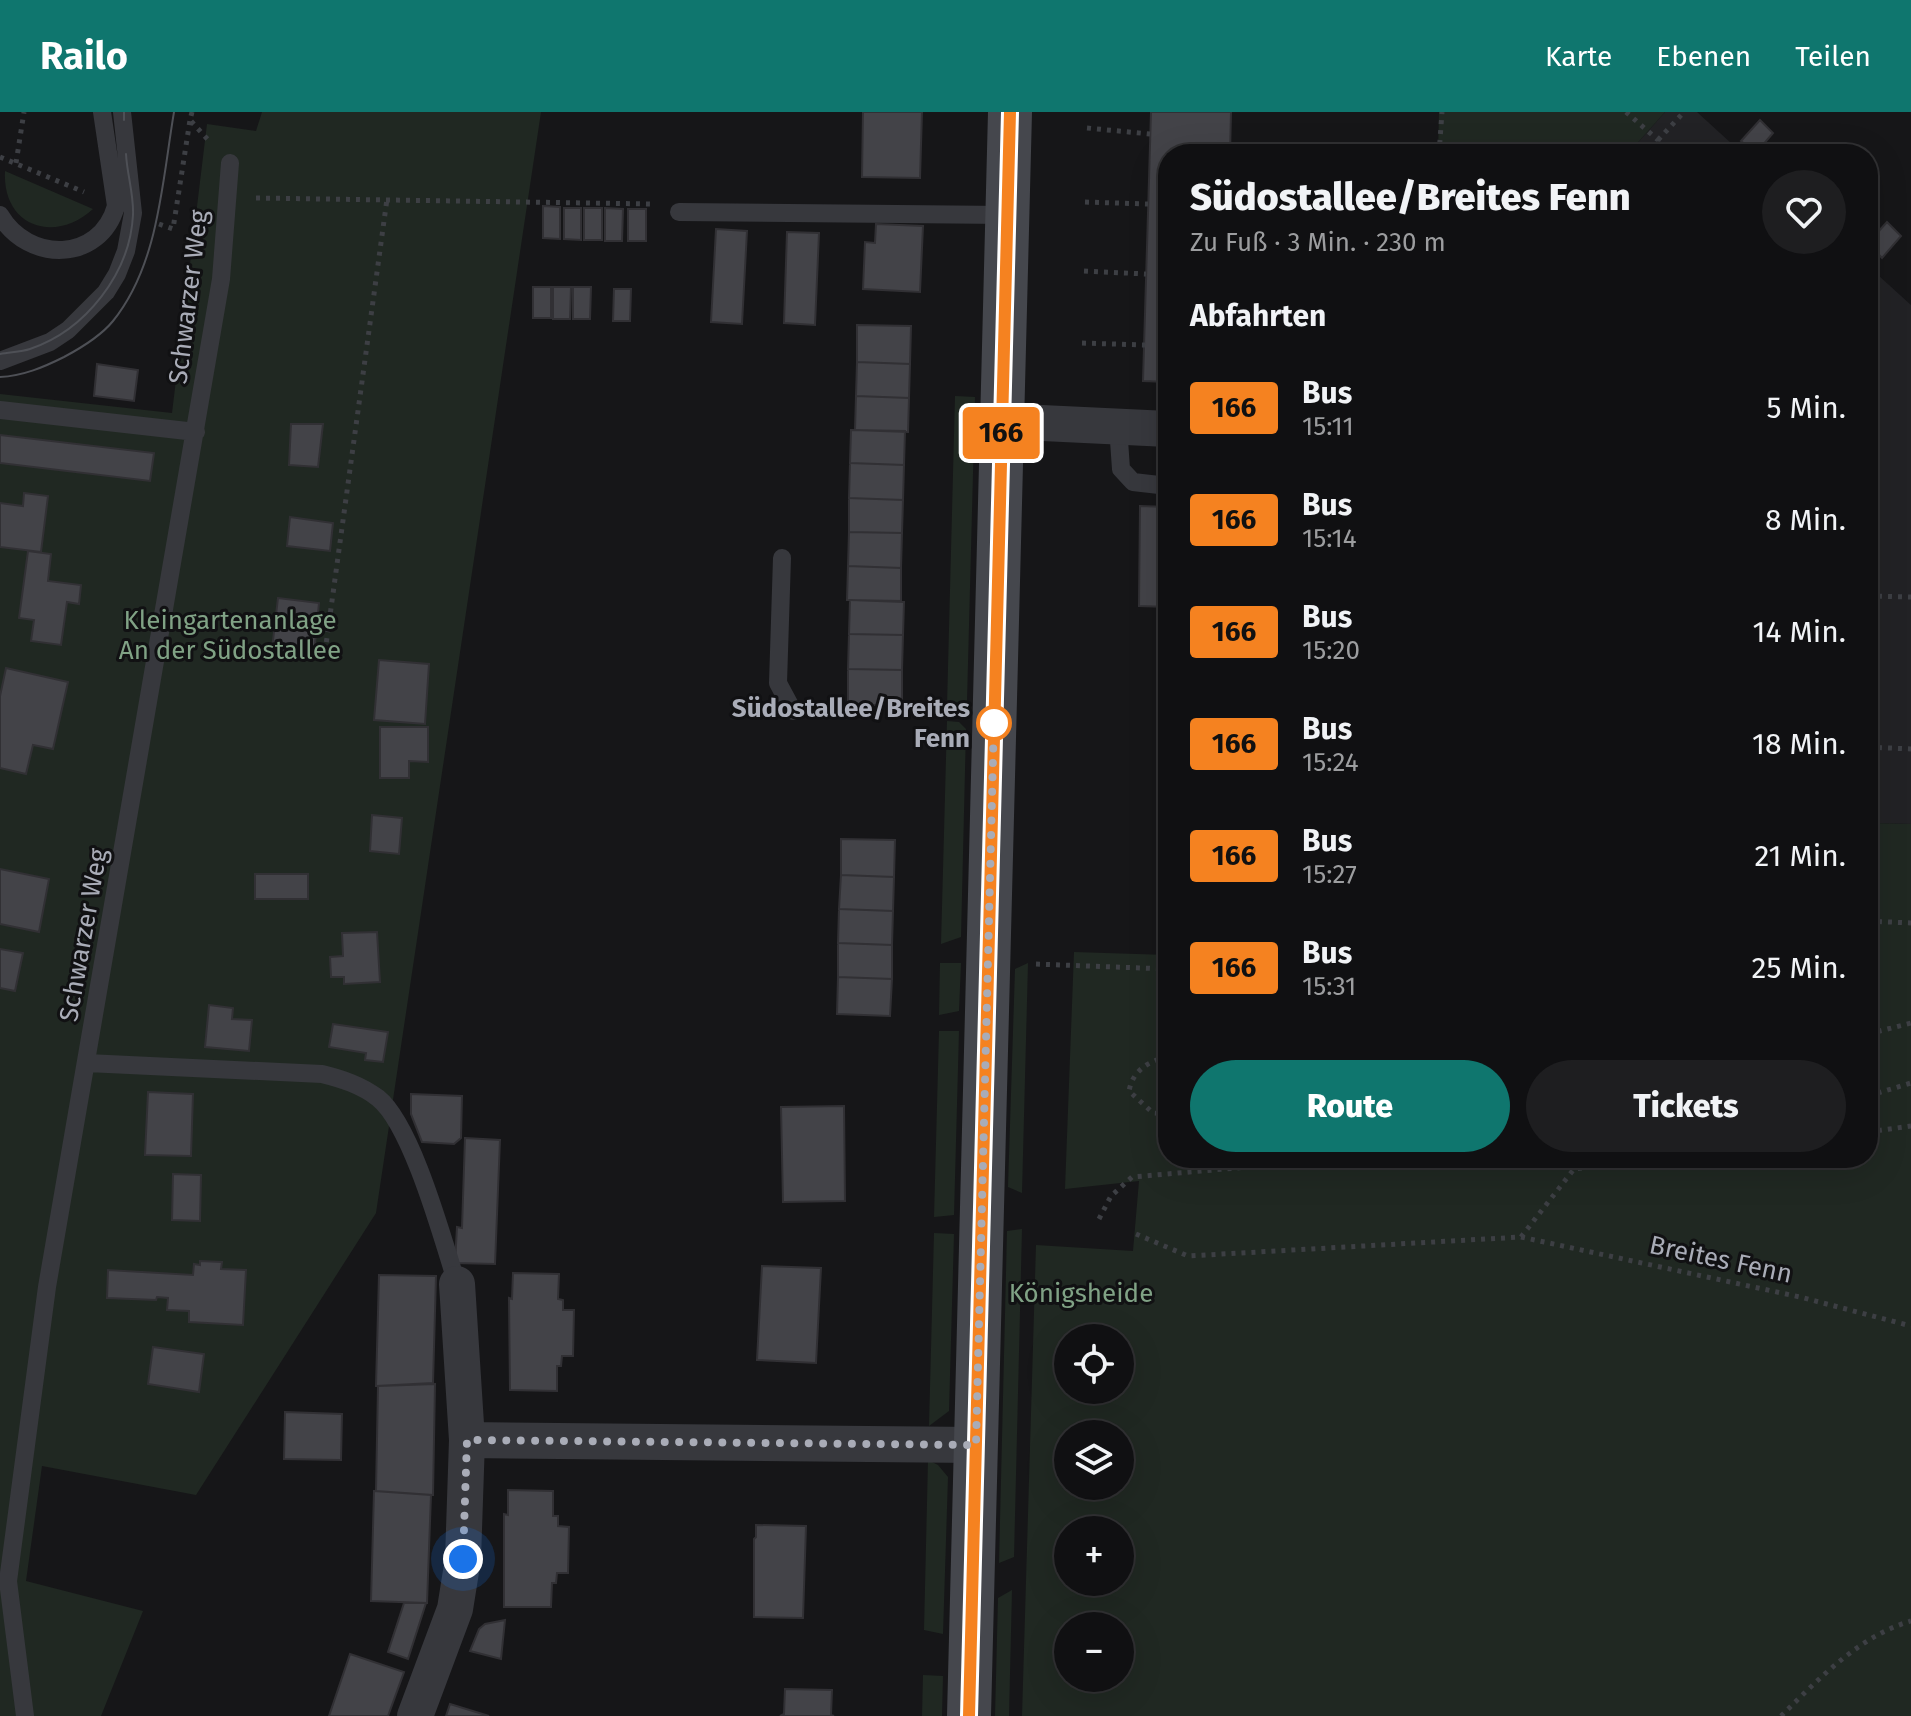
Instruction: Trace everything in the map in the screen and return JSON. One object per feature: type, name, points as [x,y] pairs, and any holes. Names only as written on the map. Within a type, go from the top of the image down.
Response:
[{"type":"street","points":[[969,1716],[1010,112]]},
{"type":"street","points":[[1002,421],[1158,428]]},
{"type":"street","points":[[415,1716],[455,1609],[463,1559],[467,1440],[457,1284]]},
{"type":"street","points":[[467,1440],[976,1445]]},
{"type":"lane","points":[[0,215],[14,235],[46,250],[77,247],[102,233],[112,220],[116,206],[102,112]]},
{"type":"lane","points":[[0,361],[68,330],[106,292],[126,251],[133,213],[122,112]]},
{"type":"lane","name":"Schwarzer Weg","points":[[25,1716],[8,1581],[47,1287],[221,279],[230,163]]},
{"type":"lane","points":[[679,212],[1007,215]]},
{"type":"lane","points":[[0,343],[30,349]]},
{"type":"lane","points":[[0,410],[196,432]]},
{"type":"lane","points":[[1118,426],[1121,469],[1133,482],[1158,485]]},
{"type":"lane","points":[[782,558],[778,683],[793,711]]},
{"type":"lane","points":[[87,1063],[322,1074],[350,1081],[380,1099],[402,1130],[431,1203],[457,1284]]},
{"type":"path","points":[[16,163],[24,112]]},
{"type":"path","points":[[192,112],[190,120],[230,163]]},
{"type":"path","points":[[1440,144],[1442,112]]},
{"type":"path","points":[[1626,112],[1658,140]]},
{"type":"path","points":[[1658,144],[1684,112]]},
{"type":"path","points":[[1087,128],[1150,134]]},
{"type":"path","points":[[227,198],[653,203],[679,212]]},
{"type":"path","points":[[325,652],[387,199]]},
{"type":"path","points":[[1085,202],[1148,204]]},
{"type":"path","points":[[1084,271],[1146,274]]},
{"type":"path","points":[[1082,343],[1145,345]]},
{"type":"path","points":[[1878,596],[1911,597]]},
{"type":"path","points":[[1878,747],[1911,749]]},
{"type":"path","points":[[1878,921],[1911,923]]},
{"type":"path","points":[[1036,964],[1158,969]]},
{"type":"path","points":[[1878,1031],[1911,1023]]},
{"type":"path","points":[[1158,1060],[1141,1068],[1132,1078],[1129,1091],[1153,1113],[1158,1113]]},
{"type":"path","points":[[1878,1093],[1911,1083]]},
{"type":"path","points":[[1878,1131],[1911,1126]]},
{"type":"path","points":[[1099,1219],[1111,1196],[1132,1177],[1236,1168]]},
{"type":"path","points":[[1521,1237],[1574,1169],[1582,1168]]},
{"type":"path","name":"Breites Fenn","points":[[1136,1234],[1188,1256],[1521,1237],[1800,1297],[1911,1326]]},
{"type":"path","points":[[1781,1716],[1818,1679],[1873,1636],[1911,1621]]},
{"type":"shaded area","points":[[1665,112],[1697,112],[1732,144],[1637,144]]},
{"type":"shaded area","points":[[1878,275],[1911,305],[1911,824],[1878,823]]},
{"type":"green space","name":"Kleingartenanlage An der Südostallee","points":[[262,112],[541,112],[376,1213],[196,1495],[42,1466],[26,1581],[143,1611],[101,1716],[0,1716],[0,394],[172,413],[207,124],[256,131]]},
{"type":"green space","points":[[1439,112],[1665,112],[1637,144],[1438,144]]},
{"type":"green space","points":[[5,171],[93,209],[63,226],[34,224],[22,217],[12,205],[6,190]]},
{"type":"green space","points":[[955,396],[975,397],[967,702],[947,706]]},
{"type":"green space","points":[[947,721],[959,722],[966,729],[961,937],[941,944]]},
{"type":"green space","name":"Königsheide","points":[[1878,823],[1911,824],[1911,1716],[1022,1716],[1036,1245],[1133,1251],[1139,1181],[1065,1189],[1074,952],[1158,955],[1158,1168],[1878,1168]]},
{"type":"green space","points":[[940,963],[961,963],[959,1011],[939,1015]]},
{"type":"green space","points":[[1028,963],[1022,1193],[1008,1187],[1015,969]]},
{"type":"green space","points":[[939,1031],[959,1031],[954,1215],[934,1217]]},
{"type":"green space","points":[[1022,1229],[1014,1557],[999,1563],[1007,1231]]},
{"type":"green space","points":[[934,1233],[954,1234],[949,1411],[929,1426]]},
{"type":"green space","points":[[928,1460],[938,1465],[948,1477],[943,1634],[924,1630]]},
{"type":"green space","points":[[1012,1590],[1009,1716],[995,1716],[998,1598]]},
{"type":"green space","points":[[923,1675],[943,1676],[942,1716],[922,1716]]},
{"type":"building","points":[[863,112],[922,112],[920,178],[862,177]]},
{"type":"building","points":[[1151,112],[1231,112],[1230,144],[1158,144],[1158,382],[1143,381]]},
{"type":"building","points":[[1760,120],[1773,133],[1764,144],[1745,144],[1741,141]]},
{"type":"building","points":[[543,206],[560,207],[560,239],[543,238]]},
{"type":"building","points":[[564,208],[581,208],[581,240],[564,239]]},
{"type":"building","points":[[584,208],[602,208],[602,240],[584,240]]},
{"type":"building","points":[[605,208],[623,209],[622,241],[605,241]]},
{"type":"building","points":[[628,209],[646,209],[646,241],[628,241]]},
{"type":"building","points":[[1887,222],[1901,236],[1882,258],[1878,254],[1878,232]]},
{"type":"building","points":[[876,224],[923,226],[920,292],[863,289],[865,242],[875,243]]},
{"type":"building","points":[[716,229],[747,231],[742,324],[711,322]]},
{"type":"building","points":[[787,232],[819,233],[815,325],[784,323]]},
{"type":"building","points":[[533,287],[551,287],[551,318],[533,318]]},
{"type":"building","points":[[553,287],[571,287],[570,319],[553,319]]},
{"type":"building","points":[[573,287],[591,287],[590,319],[573,319]]},
{"type":"building","points":[[614,289],[631,289],[630,321],[613,321]]},
{"type":"building","points":[[857,325],[911,326],[910,364],[857,362]]},
{"type":"building","points":[[857,362],[910,364],[909,398],[856,396]]},
{"type":"building","points":[[97,364],[138,370],[134,401],[94,396]]},
{"type":"building","points":[[856,396],[909,398],[908,432],[855,430]]},
{"type":"building","points":[[291,424],[323,424],[318,467],[289,465]]},
{"type":"building","points":[[851,430],[905,431],[904,465],[850,463]]},
{"type":"building","points":[[0,435],[154,453],[150,481],[0,463]]},
{"type":"building","points":[[850,463],[904,465],[903,500],[849,498]]},
{"type":"building","points":[[24,493],[48,496],[41,552],[0,547],[0,503],[23,506]]},
{"type":"building","points":[[849,498],[903,500],[902,533],[849,532]]},
{"type":"building","points":[[1140,506],[1158,507],[1158,607],[1139,606]]},
{"type":"building","points":[[290,517],[333,523],[330,551],[287,546]]},
{"type":"building","points":[[849,532],[902,533],[901,568],[848,566]]},
{"type":"building","points":[[28,551],[51,554],[48,581],[81,585],[79,604],[67,602],[61,645],[31,641],[34,620],[19,618]]},
{"type":"building","points":[[848,566],[901,568],[901,601],[847,600]]},
{"type":"building","points":[[278,598],[319,603],[314,654],[272,649]]},
{"type":"building","points":[[850,600],[904,602],[903,635],[849,634]]},
{"type":"building","points":[[849,634],[903,635],[902,670],[848,669]]},
{"type":"building","points":[[379,660],[429,664],[425,724],[374,720]]},
{"type":"building","points":[[6,668],[68,682],[53,749],[33,745],[26,774],[0,768],[0,696]]},
{"type":"building","points":[[848,669],[902,670],[902,706],[848,704]]},
{"type":"building","points":[[380,727],[428,727],[428,762],[409,761],[409,778],[380,778]]},
{"type":"building","points":[[372,815],[402,818],[399,854],[370,851]]},
{"type":"building","points":[[841,839],[895,840],[894,877],[841,875]]},
{"type":"building","points":[[0,869],[49,879],[39,932],[0,924]]},
{"type":"building","points":[[255,874],[308,874],[308,899],[255,899]]},
{"type":"building","points":[[841,875],[894,877],[893,911],[839,909]]},
{"type":"building","points":[[839,909],[893,911],[892,945],[838,943]]},
{"type":"building","points":[[377,932],[380,982],[344,984],[344,977],[331,977],[330,957],[343,956],[342,933]]},
{"type":"building","points":[[838,943],[892,945],[892,979],[838,977]]},
{"type":"building","points":[[0,949],[23,953],[15,991],[0,988]]},
{"type":"building","points":[[838,977],[892,979],[890,1016],[837,1014]]},
{"type":"building","points":[[209,1005],[233,1008],[232,1019],[252,1020],[249,1051],[205,1047]]},
{"type":"building","points":[[333,1024],[388,1032],[383,1062],[365,1060],[366,1053],[329,1047]]},
{"type":"building","points":[[148,1092],[193,1094],[191,1156],[145,1155]]},
{"type":"building","points":[[411,1094],[462,1096],[461,1138],[454,1144],[422,1142],[411,1114]]},
{"type":"building","points":[[844,1106],[845,1201],[783,1202],[781,1107]]},
{"type":"building","points":[[465,1138],[500,1140],[495,1264],[455,1263],[457,1227],[462,1228]]},
{"type":"building","points":[[173,1174],[201,1175],[200,1221],[172,1220]]},
{"type":"building","points":[[200,1261],[222,1262],[221,1269],[246,1270],[243,1325],[189,1322],[189,1311],[167,1310],[168,1298],[107,1298],[108,1270],[193,1275],[194,1264],[200,1265]]},
{"type":"building","points":[[762,1266],[821,1268],[816,1363],[757,1360]]},
{"type":"building","points":[[513,1273],[559,1274],[558,1299],[563,1300],[563,1310],[574,1310],[573,1356],[562,1356],[561,1366],[557,1366],[557,1391],[510,1390],[509,1298],[512,1299]]},
{"type":"building","points":[[379,1275],[436,1276],[433,1383],[376,1386]]},
{"type":"building","points":[[153,1347],[204,1354],[199,1392],[148,1384]]},
{"type":"building","points":[[435,1384],[433,1495],[376,1491],[378,1386]]},
{"type":"building","points":[[285,1412],[342,1414],[341,1460],[284,1459]]},
{"type":"building","points":[[508,1490],[553,1491],[553,1516],[558,1516],[558,1526],[569,1527],[568,1573],[557,1573],[556,1583],[552,1583],[551,1607],[504,1607],[504,1514],[508,1515]]},
{"type":"building","points":[[374,1491],[431,1495],[427,1603],[371,1601]]},
{"type":"building","points":[[756,1525],[806,1526],[803,1618],[754,1617]]},
{"type":"building","points":[[404,1603],[426,1603],[408,1659],[388,1652]]},
{"type":"building","points":[[505,1620],[501,1659],[470,1651],[479,1629],[485,1624]]},
{"type":"building","points":[[350,1654],[404,1672],[388,1716],[329,1716]]},
{"type":"building","points":[[785,1689],[832,1690],[831,1715],[834,1716],[780,1716],[784,1714]]},
{"type":"building","points":[[450,1704],[489,1716],[446,1716]]},
{"type":"tram line","points":[[124,112],[124,120]]},
{"type":"tram line","points":[[0,377],[41,367],[84,346],[108,327],[128,299],[140,274],[156,221],[174,112]]},
{"type":"tram line","points":[[0,354],[30,349],[69,328],[86,314],[114,278],[124,258],[133,215],[126,154]]},
{"type":"bus line","name":"166","points":[[969,1716],[1010,112]]},
{"type":"place","name":"Südostallee/Breites Fenn","points":[[994,723]]},
{"type":"route","points":[[463,1559],[467,1440],[976,1445],[994,717],[994,723]]}]
